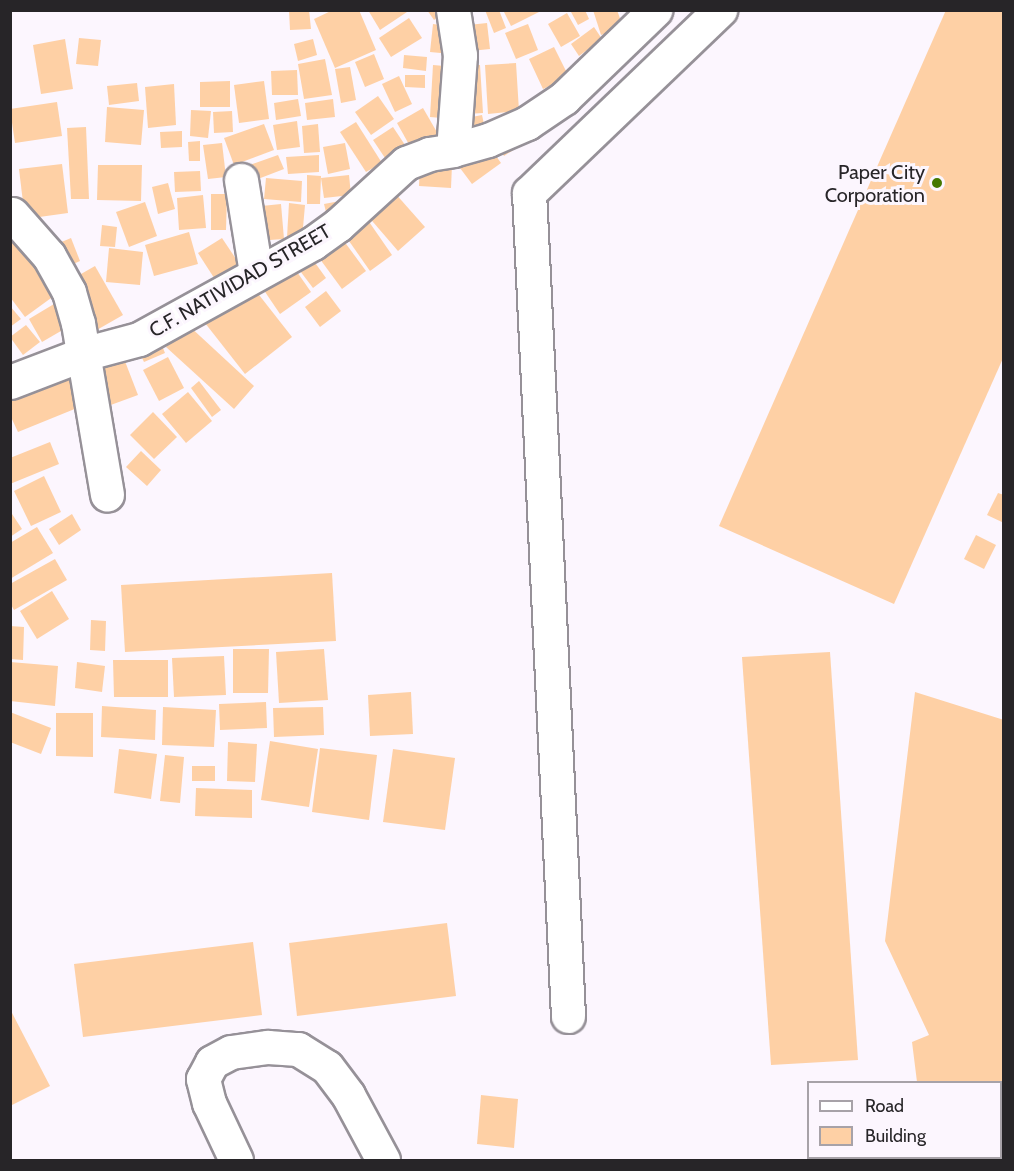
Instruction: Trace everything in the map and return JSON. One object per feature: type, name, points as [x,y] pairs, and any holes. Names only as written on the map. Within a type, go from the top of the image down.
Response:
[{"type":"street","points":[[453,10],[460,55],[453,150]]},
{"type":"street","points":[[567,1016],[529,193],[720,10]]},
{"type":"street","name":"C.F. NATIVIDAD STREET","points":[[10,382],[83,354],[139,339],[313,243],[338,225],[406,163],[429,154],[488,140],[527,123],[564,98],[651,12]]},
{"type":"street","points":[[241,180],[256,273]]},
{"type":"street","points":[[12,213],[49,256],[64,279],[78,323],[107,495]]},
{"type":"street","points":[[236,1161],[208,1103],[203,1079],[212,1062],[231,1052],[268,1047],[298,1049],[327,1067],[348,1095],[383,1161]]},
{"type":"building","points":[[289,10],[309,10],[311,29],[290,30]]},
{"type":"building","points":[[333,10],[359,10],[376,50],[335,68],[314,19]]},
{"type":"building","points":[[368,10],[410,10],[380,30]]},
{"type":"building","points":[[427,10],[447,10],[434,20]]},
{"type":"building","points":[[485,10],[499,10],[506,28],[494,33]]},
{"type":"building","points":[[503,10],[543,10],[511,26]]},
{"type":"building","points":[[585,10],[589,19],[578,25],[571,12]]},
{"type":"building","points":[[593,10],[617,10],[623,27],[601,35]]},
{"type":"building","name":"Paper City Corporation","points":[[946,10],[1004,10],[1004,356],[894,604],[719,526]]},
{"type":"building","points":[[567,13],[580,36],[561,47],[548,24]]},
{"type":"building","points":[[409,18],[422,38],[391,57],[379,38]]},
{"type":"building","points":[[487,23],[490,49],[461,52],[459,26]]},
{"type":"building","points":[[433,24],[454,27],[451,54],[430,52]]},
{"type":"building","points":[[528,24],[538,50],[516,59],[505,33]]},
{"type":"building","points":[[594,27],[602,39],[579,56],[571,44]]},
{"type":"building","points":[[79,38],[101,40],[98,66],[76,64]]},
{"type":"building","points":[[65,39],[73,89],[41,94],[33,45]]},
{"type":"building","points":[[313,39],[317,55],[298,61],[294,44]]},
{"type":"building","points":[[554,47],[569,77],[543,89],[529,59]]},
{"type":"building","points":[[374,54],[384,79],[365,87],[355,62]]},
{"type":"building","points":[[404,55],[427,57],[426,71],[403,68]]},
{"type":"building","points":[[325,59],[332,95],[304,99],[298,64]]},
{"type":"building","points":[[516,63],[519,111],[488,114],[485,65]]},
{"type":"building","points":[[433,65],[456,67],[453,119],[430,117]]},
{"type":"building","points":[[480,65],[483,113],[467,114],[464,66]]},
{"type":"building","points":[[350,67],[356,100],[341,103],[335,69]]},
{"type":"building","points":[[297,70],[298,95],[272,95],[271,71]]},
{"type":"building","points":[[405,75],[425,75],[425,88],[405,87]]},
{"type":"building","points":[[399,76],[412,104],[395,112],[382,84]]},
{"type":"building","points":[[230,81],[230,107],[200,107],[200,82]]},
{"type":"building","points":[[264,81],[269,119],[239,123],[234,85]]},
{"type":"building","points":[[137,83],[139,101],[109,105],[107,86]]},
{"type":"building","points":[[174,84],[176,125],[148,128],[145,87]]},
{"type":"building","points":[[378,96],[394,119],[371,135],[355,112]]},
{"type":"building","points":[[298,99],[301,116],[276,120],[274,103]]},
{"type":"building","points":[[333,99],[335,117],[307,120],[305,103]]},
{"type":"building","points":[[57,102],[62,136],[15,143],[10,109]]},
{"type":"building","points":[[107,107],[144,110],[141,145],[105,142]]},
{"type":"building","points":[[423,108],[438,134],[411,148],[397,123]]},
{"type":"building","points":[[191,110],[211,111],[208,138],[190,136]]},
{"type":"building","points":[[232,111],[233,132],[214,133],[213,112]]},
{"type":"building","points":[[482,115],[486,133],[462,138],[457,120]]},
{"type":"building","points":[[297,121],[300,147],[277,150],[273,125]]},
{"type":"building","points":[[356,122],[382,163],[366,172],[340,132]]},
{"type":"building","points":[[264,124],[274,150],[234,165],[224,138]]},
{"type":"building","points":[[318,124],[320,152],[304,153],[302,126]]},
{"type":"building","points":[[86,127],[89,199],[71,199],[67,128]]},
{"type":"building","points":[[393,127],[411,154],[391,167],[373,140]]},
{"type":"building","points":[[182,131],[182,147],[161,148],[160,132]]},
{"type":"building","points":[[518,132],[524,143],[504,156],[497,145]]},
{"type":"building","points":[[200,141],[200,161],[189,161],[188,142]]},
{"type":"building","points":[[486,142],[501,163],[472,184],[457,164]]},
{"type":"building","points":[[222,143],[226,177],[208,179],[203,145]]},
{"type":"building","points":[[345,143],[350,169],[328,174],[323,147]]},
{"type":"building","points":[[278,155],[284,169],[250,182],[244,167]]},
{"type":"building","points":[[319,155],[319,172],[288,174],[286,157]]},
{"type":"building","points":[[62,164],[68,213],[25,219],[19,169]]},
{"type":"building","points":[[420,164],[452,165],[451,188],[419,186]]},
{"type":"building","points":[[98,165],[142,165],[141,201],[97,200]]},
{"type":"building","points":[[200,171],[201,191],[175,192],[174,172]]},
{"type":"building","points":[[307,175],[321,176],[320,204],[307,204]]},
{"type":"building","points":[[349,175],[351,195],[324,198],[321,178]]},
{"type":"building","points":[[266,178],[302,181],[301,202],[264,199]]},
{"type":"building","points":[[168,183],[175,209],[158,214],[152,187]]},
{"type":"building","points":[[394,192],[425,227],[398,251],[367,215]]},
{"type":"building","points":[[211,194],[227,194],[226,230],[211,230]]},
{"type":"building","points":[[203,195],[206,228],[179,230],[177,198]]},
{"type":"building","points":[[340,201],[342,213],[327,216],[324,204]]},
{"type":"building","points":[[145,202],[157,236],[129,247],[116,212]]},
{"type":"building","points":[[289,203],[305,205],[302,239],[287,237]]},
{"type":"building","points":[[281,204],[284,239],[255,241],[252,207]]},
{"type":"building","points":[[365,216],[392,255],[370,271],[342,231]]},
{"type":"building","points":[[102,225],[117,227],[115,247],[100,246]]},
{"type":"building","points":[[10,227],[58,293],[25,317],[10,297]]},
{"type":"building","points":[[189,232],[198,264],[154,276],[145,245]]},
{"type":"building","points":[[338,233],[366,271],[342,289],[314,251]]},
{"type":"building","points":[[71,238],[80,261],[62,269],[52,246]]},
{"type":"building","points":[[222,238],[242,268],[218,284],[198,253]]},
{"type":"building","points":[[109,248],[143,252],[140,285],[106,282]]},
{"type":"building","points":[[308,253],[326,278],[313,288],[294,263]]},
{"type":"building","points":[[288,259],[311,292],[280,314],[257,280]]},
{"type":"building","points":[[95,266],[123,315],[95,331],[67,282]]},
{"type":"building","points":[[252,286],[292,337],[245,374],[205,323]]},
{"type":"building","points":[[326,291],[341,311],[320,327],[305,307]]},
{"type":"building","points":[[59,301],[73,324],[42,342],[29,319]]},
{"type":"building","points":[[10,306],[21,319],[10,327]]},
{"type":"building","points":[[187,324],[254,386],[234,409],[166,347]]},
{"type":"building","points":[[26,325],[40,342],[23,355],[10,337]]},
{"type":"building","points":[[158,336],[165,353],[144,362],[136,345]]},
{"type":"building","points":[[121,351],[138,395],[108,406],[92,362]]},
{"type":"building","points":[[168,357],[184,388],[159,401],[143,370]]},
{"type":"building","points":[[67,369],[82,406],[18,432],[10,415],[10,393]]},
{"type":"building","points":[[199,381],[221,410],[212,417],[191,388]]},
{"type":"building","points":[[188,392],[212,421],[186,443],[162,414]]},
{"type":"building","points":[[153,412],[177,437],[154,459],[130,435]]},
{"type":"building","points":[[50,442],[59,464],[10,484],[10,458]]},
{"type":"building","points":[[141,451],[161,470],[147,486],[126,467]]},
{"type":"building","points":[[44,476],[61,512],[31,526],[14,491]]},
{"type":"building","points":[[998,493],[1004,495],[1004,523],[987,515]]},
{"type":"building","points":[[10,511],[22,529],[10,537]]},
{"type":"building","points":[[72,514],[81,530],[59,545],[49,529]]},
{"type":"building","points":[[37,527],[53,553],[10,579],[10,543]]},
{"type":"building","points":[[976,535],[996,545],[984,569],[964,559]]},
{"type":"building","points":[[55,559],[67,580],[14,610],[10,603],[10,584]]},
{"type":"building","points":[[332,573],[336,641],[125,652],[121,585]]},
{"type":"building","points":[[52,591],[69,619],[37,639],[20,611]]},
{"type":"building","points":[[91,620],[106,621],[105,651],[90,650]]},
{"type":"building","points":[[10,626],[24,627],[23,660],[10,659]]},
{"type":"building","points":[[233,649],[269,649],[268,693],[233,693]]},
{"type":"building","points":[[324,649],[328,700],[279,703],[276,652]]},
{"type":"building","points":[[830,652],[858,1060],[771,1065],[742,657]]},
{"type":"building","points":[[224,656],[226,695],[174,697],[172,658]]},
{"type":"building","points":[[113,660],[168,660],[168,697],[114,697]]},
{"type":"building","points":[[10,662],[58,666],[55,706],[10,701]]},
{"type":"building","points":[[77,662],[105,666],[102,692],[75,688]]},
{"type":"building","points":[[411,692],[413,734],[370,736],[368,695]]},
{"type":"building","points":[[915,692],[1004,720],[1004,1160],[897,1159],[1002,1159],[1002,1081],[917,1081],[912,1042],[929,1035],[885,941]]},
{"type":"building","points":[[266,702],[267,728],[220,730],[219,704]]},
{"type":"building","points":[[102,706],[156,710],[155,740],[101,737]]},
{"type":"building","points":[[163,707],[216,710],[214,747],[162,745]]},
{"type":"building","points":[[323,707],[324,735],[274,737],[273,708]]},
{"type":"building","points":[[10,712],[51,728],[41,754],[10,742]]},
{"type":"building","points":[[56,713],[93,713],[93,757],[56,756]]},
{"type":"building","points":[[270,741],[318,749],[309,807],[261,800]]},
{"type":"building","points":[[228,742],[257,744],[255,782],[227,781]]},
{"type":"building","points":[[320,748],[377,755],[369,820],[312,812]]},
{"type":"building","points":[[119,749],[157,754],[151,799],[114,793]]},
{"type":"building","points":[[393,749],[455,758],[445,830],[383,822]]},
{"type":"building","points":[[165,755],[184,757],[180,803],[160,801]]},
{"type":"building","points":[[192,766],[215,766],[215,781],[192,781]]},
{"type":"building","points":[[196,788],[252,790],[252,818],[195,816]]},
{"type":"building","points":[[447,923],[456,996],[297,1016],[289,943]]},
{"type":"building","points":[[253,942],[262,1015],[83,1037],[74,964]]},
{"type":"building","points":[[10,1009],[50,1086],[10,1106]]},
{"type":"building","points":[[481,1095],[518,1099],[514,1148],[477,1144]]},
{"type":"place","name":"Paper City Corporation","points":[[937,183]]}]
